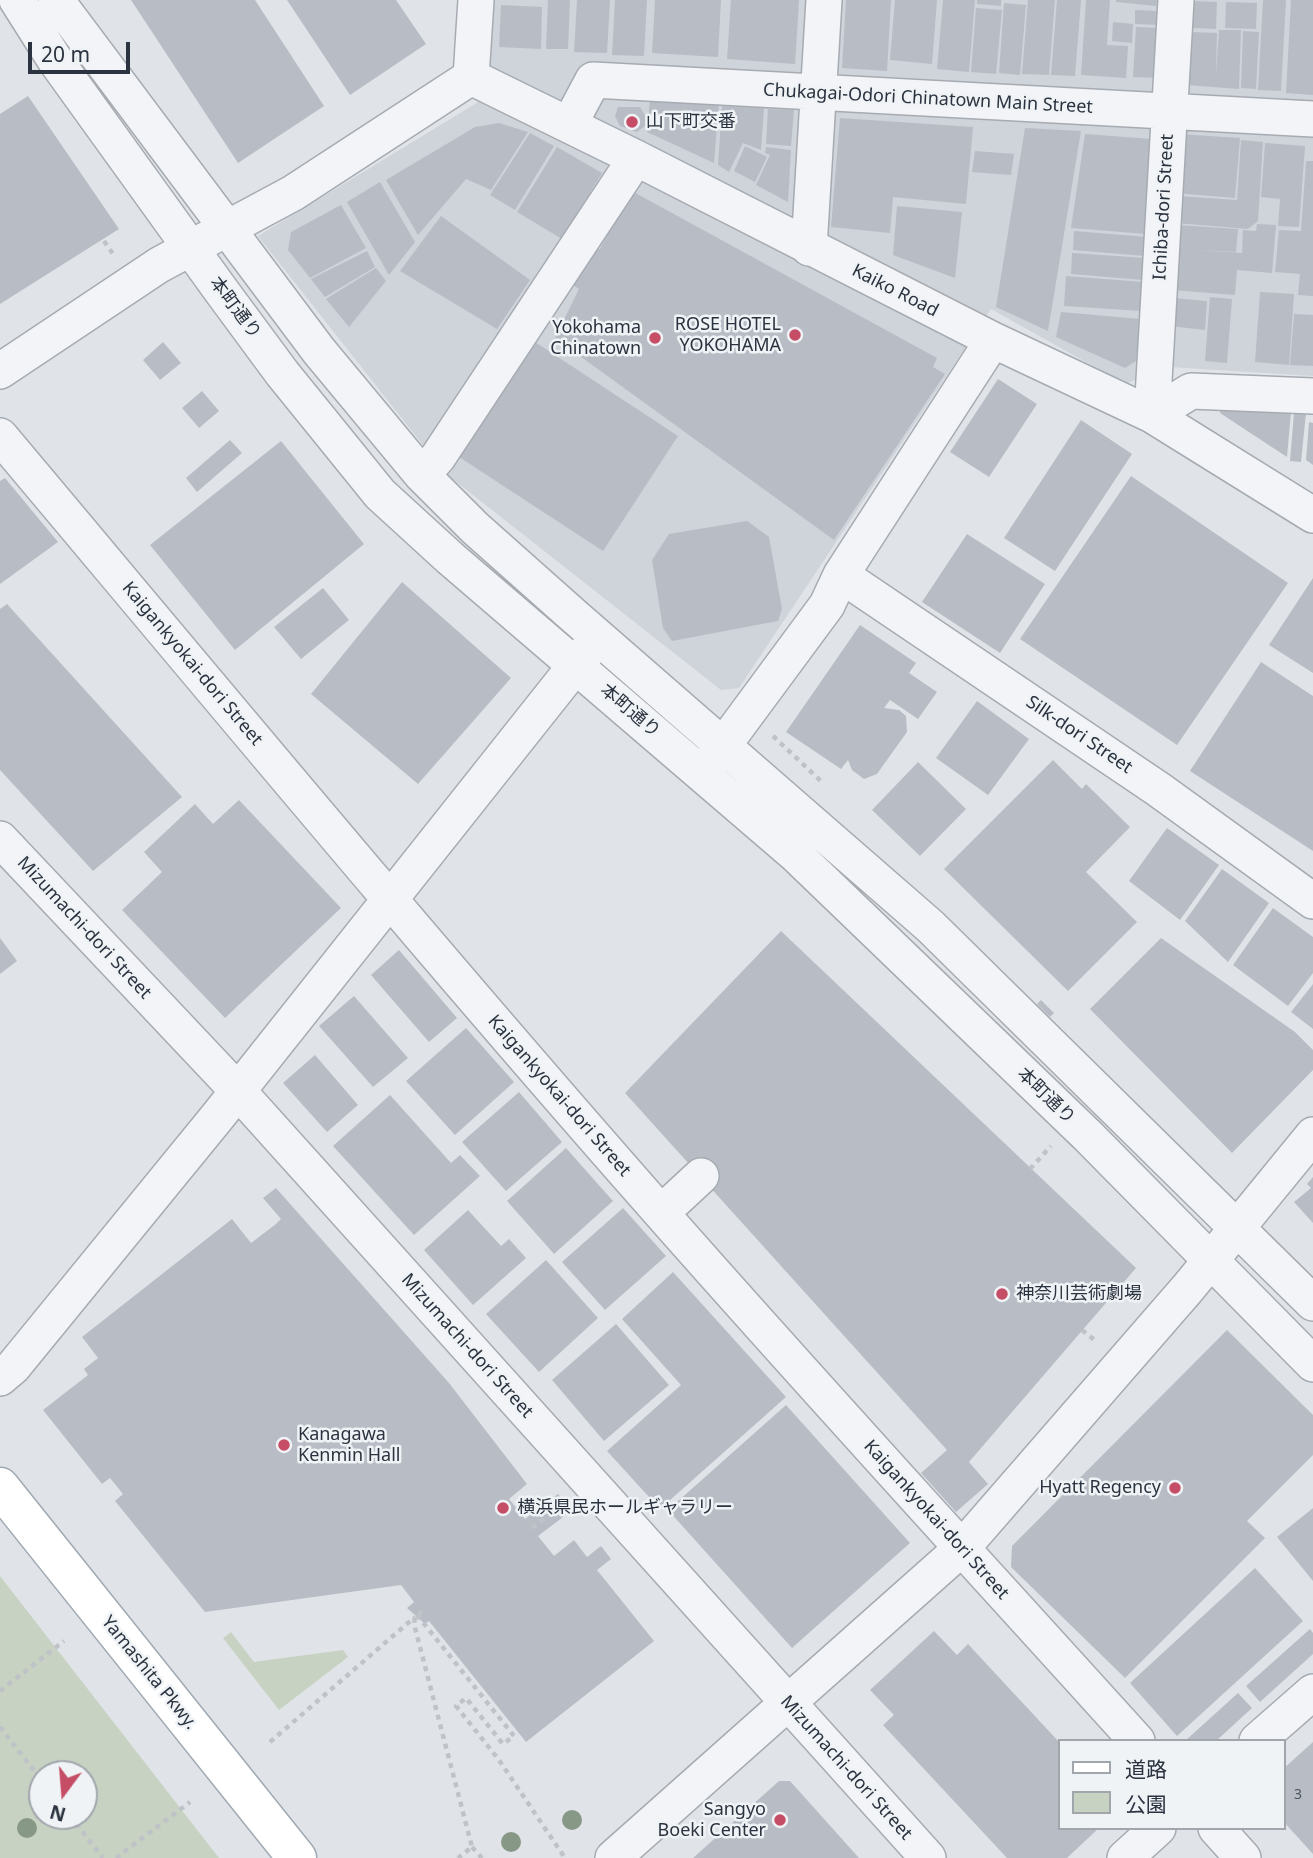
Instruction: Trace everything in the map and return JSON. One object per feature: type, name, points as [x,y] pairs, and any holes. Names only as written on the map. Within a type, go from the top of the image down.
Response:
[{"type":"main road","name":"Yamashita Pkwy.","points":[[0,1487],[297,1858]]},
{"type":"street","name":"本町通り","points":[[17,0],[55,61],[189,247],[282,373],[380,494],[450,558],[795,854],[1211,1259],[1313,1364]]},
{"type":"street","name":"本町通り","points":[[56,0],[319,351],[422,474],[475,527],[598,637],[724,743],[930,926],[1046,1037],[1313,1303]]},
{"type":"street","points":[[808,248],[824,0]]},
{"type":"street","name":"Ichiba-dori Street","points":[[1152,415],[1175,0]]},
{"type":"street","points":[[0,371],[189,247],[293,193],[471,77],[468,4]]},
{"type":"street","name":"Kaiko Road","points":[[471,77],[993,340],[1152,415],[1313,515]]},
{"type":"street","name":"Chukagai-Odori Chinatown Main Street","points":[[569,125],[593,80],[1313,119]]},
{"type":"street","points":[[422,474],[438,457],[636,158]]},
{"type":"street","points":[[703,774],[827,605],[841,575],[993,340]]},
{"type":"street","points":[[1152,415],[1191,391],[1313,396]]},
{"type":"street","name":"Kaigankyokai-dori Street","points":[[0,436],[388,898],[661,1213],[940,1526],[1135,1739]]},
{"type":"street","name":"Silk-dori Street","points":[[841,575],[1158,789],[1313,901]]},
{"type":"street","points":[[0,1378],[13,1367],[237,1090],[598,637]]},
{"type":"street","name":"Mizumachi-dori Street","points":[[0,839],[237,1090],[928,1858]]},
{"type":"street","points":[[613,1858],[962,1548],[1211,1259],[1313,1135]]},
{"type":"street","points":[[661,1213],[701,1176]]},
{"type":"street","points":[[1259,1739],[1313,1692]]},
{"type":"street","points":[[1125,1858],[1155,1830]]},
{"type":"street","points":[[1218,1830],[1243,1858]]},
{"type":"path","points":[[1030,1169],[1052,1145]]},
{"type":"path","points":[[532,1528],[570,1499]]},
{"type":"path","points":[[270,1742],[418,1614]]},
{"type":"path","points":[[418,1614],[414,1624],[472,1847],[482,1858]]},
{"type":"path","points":[[418,1614],[514,1736],[503,1744],[466,1698],[456,1706],[499,1760],[565,1858]]},
{"type":"path","points":[[0,1691],[64,1641]]},
{"type":"path","points":[[0,1727],[28,1763]]},
{"type":"path","points":[[116,1858],[190,1802]]},
{"type":"path","points":[[81,1830],[103,1858]]},
{"type":"path","points":[[458,1858],[472,1847]]},
{"type":"shaded area","name":"Yokohama Chinatown","points":[[487,0],[1313,0],[1313,376],[1169,367],[1125,384],[991,309],[739,688],[721,690],[445,473],[258,236],[480,101]]},
{"type":"green space","points":[[0,1576],[219,1858],[0,1858]]},
{"type":"green space","points":[[231,1632],[254,1662],[343,1650],[348,1657],[279,1710],[223,1638]]},
{"type":"building","points":[[131,0],[255,0],[324,106],[238,163]]},
{"type":"building","points":[[287,0],[396,0],[426,44],[350,95]]},
{"type":"building","points":[[548,0],[570,0],[568,49],[546,49]]},
{"type":"building","points":[[577,0],[610,0],[607,53],[574,52]]},
{"type":"building","points":[[615,0],[647,0],[644,56],[612,55]]},
{"type":"building","points":[[655,0],[721,0],[718,57],[652,53]]},
{"type":"building","points":[[731,0],[799,0],[795,64],[727,59]]},
{"type":"building","points":[[846,0],[891,0],[887,71],[842,68]]},
{"type":"building","points":[[895,0],[937,0],[932,64],[890,60]]},
{"type":"building","points":[[943,0],[975,0],[969,72],[937,69]]},
{"type":"building","points":[[977,0],[1001,0],[1001,6],[977,4]]},
{"type":"building","points":[[1028,0],[1055,0],[1049,75],[1022,74]]},
{"type":"building","points":[[1057,0],[1081,0],[1075,76],[1051,75]]},
{"type":"building","points":[[1086,0],[1110,0],[1107,45],[1128,46],[1126,78],[1081,75]]},
{"type":"building","points":[[1116,0],[1157,0],[1156,6]]},
{"type":"building","points":[[1263,0],[1286,0],[1281,91],[1258,90]]},
{"type":"building","points":[[1291,0],[1313,0],[1313,95],[1286,93]]},
{"type":"building","points":[[1193,1],[1217,2],[1216,29],[1192,28]]},
{"type":"building","points":[[1226,2],[1257,3],[1256,29],[1225,28]]},
{"type":"building","points":[[1004,3],[1026,5],[1020,75],[999,73]]},
{"type":"building","points":[[501,5],[542,7],[541,49],[499,47]]},
{"type":"building","points":[[976,8],[1002,10],[996,74],[971,72]]},
{"type":"building","points":[[1135,10],[1159,11],[1159,25],[1135,24]]},
{"type":"building","points":[[1113,22],[1133,24],[1132,43],[1112,41]]},
{"type":"building","points":[[1136,27],[1159,28],[1156,78],[1133,77]]},
{"type":"building","points":[[1219,30],[1241,30],[1239,89],[1187,85],[1190,32],[1217,33],[1216,75]]},
{"type":"building","points":[[1243,31],[1259,32],[1256,89],[1241,88]]},
{"type":"building","points":[[28,96],[119,229],[0,304],[0,114]]},
{"type":"building","points":[[650,99],[719,103],[714,163],[647,132]]},
{"type":"building","points":[[722,106],[764,108],[761,150],[743,143],[729,172],[718,165]]},
{"type":"building","name":"山下町交番","points":[[618,107],[640,107],[646,117],[645,126],[637,132],[620,126],[615,116]]},
{"type":"building","points":[[768,109],[794,110],[791,146],[766,144]]},
{"type":"building","points":[[840,118],[973,127],[966,204],[893,197],[890,233],[831,227]]},
{"type":"building","points":[[499,123],[528,132],[491,190],[466,179],[418,235],[386,180],[475,127]]},
{"type":"building","points":[[1025,128],[1081,131],[1048,331],[996,307]]},
{"type":"building","points":[[530,133],[554,146],[515,210],[490,195]]},
{"type":"building","points":[[1085,134],[1152,139],[1147,234],[1071,228]]},
{"type":"building","points":[[1179,134],[1240,138],[1235,198],[1175,193]]},
{"type":"building","points":[[1241,140],[1263,142],[1258,221],[1248,229],[1176,223],[1178,196],[1237,200]]},
{"type":"building","points":[[1265,143],[1305,146],[1299,227],[1278,226],[1280,199],[1261,197]]},
{"type":"building","points":[[745,146],[767,157],[755,182],[734,171]]},
{"type":"building","points":[[557,147],[602,173],[562,239],[517,212]]},
{"type":"building","points":[[766,147],[791,150],[788,202],[756,185],[770,155],[765,153]]},
{"type":"building","points":[[975,151],[1014,154],[1011,175],[972,172]]},
{"type":"building","points":[[1306,161],[1313,161],[1313,296],[1298,295],[1300,274],[1275,272],[1279,230],[1301,231]]},
{"type":"building","points":[[380,182],[415,242],[389,275],[347,202]]},
{"type":"building","points":[[630,190],[937,358],[933,367],[945,374],[834,540],[555,338],[579,289],[568,282],[591,244],[600,249]]},
{"type":"building","points":[[341,205],[366,248],[310,278],[288,250],[291,232]]},
{"type":"building","points":[[897,206],[962,212],[955,278],[893,255]]},
{"type":"building","points":[[441,216],[530,280],[497,329],[400,271]]},
{"type":"building","points":[[1257,224],[1276,225],[1272,273],[1237,270],[1235,295],[1172,290],[1177,225],[1238,229],[1236,252],[1196,250],[1242,253],[1243,230],[1256,231]]},
{"type":"building","points":[[1074,231],[1147,237],[1145,256],[1073,250]]},
{"type":"building","points":[[367,251],[375,267],[325,297],[311,279]]},
{"type":"building","points":[[1072,253],[1145,258],[1143,280],[1071,274]]},
{"type":"building","points":[[376,268],[386,281],[349,327],[326,299]]},
{"type":"building","points":[[1066,276],[1143,282],[1142,311],[1064,306]]},
{"type":"building","points":[[1260,292],[1294,294],[1289,365],[1255,362]]},
{"type":"building","points":[[1210,297],[1232,299],[1227,363],[1205,361]]},
{"type":"building","points":[[1172,298],[1207,301],[1205,330],[1170,326]]},
{"type":"building","points":[[1061,312],[1140,319],[1136,361],[1125,368],[1056,337]]},
{"type":"building","points":[[1294,314],[1313,315],[1313,366],[1290,365]]},
{"type":"building","points":[[532,340],[678,436],[603,551],[456,455]]},
{"type":"building","points":[[163,342],[181,363],[160,380],[143,360]]},
{"type":"building","points":[[998,379],[1037,404],[989,477],[950,452]]},
{"type":"building","points":[[202,391],[219,411],[199,428],[182,408]]},
{"type":"building","points":[[1221,407],[1291,412],[1287,457],[1220,413]]},
{"type":"building","points":[[1294,412],[1306,413],[1301,462],[1290,461]]},
{"type":"building","points":[[1081,420],[1132,454],[1055,571],[1004,538]]},
{"type":"building","points":[[1309,422],[1313,423],[1313,465],[1306,460]]},
{"type":"building","points":[[230,440],[242,453],[197,492],[186,478]]},
{"type":"building","points":[[281,441],[364,544],[235,650],[150,545]]},
{"type":"building","points":[[1131,476],[1288,583],[1177,745],[1020,639]]},
{"type":"building","points":[[5,478],[58,542],[0,584],[0,481]]},
{"type":"building","points":[[747,521],[769,537],[782,609],[778,621],[672,641],[663,628],[652,560],[669,534]]},
{"type":"building","points":[[967,534],[1045,584],[1000,653],[922,602]]},
{"type":"building","points":[[1313,578],[1313,673],[1269,645]]},
{"type":"building","points":[[402,582],[511,678],[418,784],[311,694]]},
{"type":"building","points":[[323,588],[349,620],[301,659],[274,627]]},
{"type":"building","points":[[7,604],[182,797],[93,871],[0,770],[0,609]]},
{"type":"building","points":[[860,625],[916,663],[909,673],[937,692],[918,719],[890,700],[884,708],[899,710],[906,716],[907,732],[877,774],[864,779],[852,770],[848,760],[841,769],[786,732]]},
{"type":"building","points":[[1261,662],[1313,696],[1313,851],[1190,771]]},
{"type":"building","points":[[977,701],[1029,739],[988,795],[936,758]]},
{"type":"building","points":[[1053,760],[1082,789],[1086,784],[1130,827],[1086,872],[1137,922],[1068,991],[944,869]]},
{"type":"building","points":[[918,762],[966,809],[920,856],[872,810]]},
{"type":"building","points":[[239,800],[341,908],[225,1018],[122,910],[162,872],[144,852],[195,804],[213,824]]},
{"type":"building","points":[[1167,828],[1219,865],[1180,920],[1129,881]]},
{"type":"building","points":[[1222,869],[1269,903],[1228,962],[1185,921]]},
{"type":"building","points":[[1273,908],[1313,937],[1313,973],[1288,1006],[1233,965]]},
{"type":"building","points":[[781,931],[1136,1268],[969,1462],[988,1484],[956,1512],[921,1473],[947,1450],[625,1093]]},
{"type":"building","points":[[0,938],[17,961],[0,974]]},
{"type":"building","points":[[1161,938],[1295,1032],[1313,1050],[1313,1070],[1232,1153],[1090,1009]]},
{"type":"building","points":[[399,950],[457,1018],[429,1042],[371,975]]},
{"type":"building","points":[[1313,984],[1313,1029],[1291,1012]]},
{"type":"building","points":[[354,996],[408,1058],[373,1087],[319,1026]]},
{"type":"building","points":[[1041,1000],[1054,1013],[1050,1017],[1037,1004]]},
{"type":"building","points":[[466,1028],[514,1082],[455,1135],[406,1081]]},
{"type":"building","points":[[315,1055],[358,1105],[327,1132],[283,1083]]},
{"type":"building","points":[[519,1092],[562,1142],[506,1191],[462,1142]]},
{"type":"building","points":[[390,1095],[451,1163],[460,1155],[480,1176],[414,1235],[333,1146]]},
{"type":"building","points":[[566,1148],[613,1201],[554,1254],[507,1201]]},
{"type":"building","points":[[1313,1177],[1313,1223],[1294,1202],[1311,1188],[1307,1184]]},
{"type":"building","name":"Kanagawa Kenmin Hall","points":[[276,1188],[449,1383],[527,1484],[509,1499],[525,1519],[558,1494],[571,1511],[538,1536],[554,1556],[574,1540],[587,1557],[601,1546],[611,1559],[597,1570],[654,1641],[526,1742],[429,1621],[425,1624],[407,1608],[414,1602],[401,1585],[205,1612],[115,1501],[123,1494],[110,1478],[102,1484],[43,1410],[88,1375],[84,1369],[98,1358],[82,1337],[232,1219],[251,1243],[276,1224],[281,1219],[263,1198]]},
{"type":"building","points":[[623,1208],[666,1256],[605,1310],[562,1262]]},
{"type":"building","points":[[468,1210],[501,1246],[509,1239],[526,1258],[473,1305],[424,1250]]},
{"type":"building","points":[[546,1260],[598,1318],[539,1372],[486,1314]]},
{"type":"building","points":[[673,1272],[786,1397],[660,1509],[607,1451],[681,1385],[622,1319]]},
{"type":"building","points":[[616,1324],[669,1385],[604,1441],[552,1380]]},
{"type":"building","name":"Hyatt Regency","points":[[1227,1330],[1313,1415],[1313,1455],[1247,1521],[1265,1538],[1125,1678],[1011,1567],[1012,1546]]},
{"type":"building","points":[[786,1405],[910,1543],[792,1648],[668,1510]]},
{"type":"building","points":[[1313,1508],[1313,1581],[1277,1537]]},
{"type":"building","points":[[1255,1568],[1303,1621],[1177,1736],[1130,1683]]},
{"type":"building","points":[[1310,1629],[1313,1633],[1313,1654],[1260,1702],[1246,1686]]},
{"type":"building","points":[[934,1631],[957,1655],[968,1644],[1058,1741],[1058,1830],[1097,1830],[1067,1858],[1007,1858],[883,1725],[894,1715],[870,1690]]},
{"type":"building","points":[[1238,1693],[1252,1708],[1218,1739],[1187,1739]]},
{"type":"building","points":[[1313,1742],[1313,1854],[1285,1823],[1285,1767]]},
{"type":"building","name":"Sangyo Boeki Center","points":[[779,1781],[790,1781],[859,1858],[693,1858]]},
{"type":"place","name":"山下町交番","points":[[632,122]]},
{"type":"place","name":"ROSE HOTEL YOKOHAMA","points":[[795,335]]},
{"type":"place","name":"Yokohama Chinatown","points":[[655,338]]},
{"type":"place","name":"神奈川芸術劇場","points":[[1002,1294]]},
{"type":"place","name":"Kanagawa Kenmin Hall","points":[[284,1445]]},
{"type":"place","name":"Hyatt Regency","points":[[1175,1488]]},
{"type":"place","name":"横浜県民ホールギャラリー","points":[[503,1508]]},
{"type":"place","name":"Sangyo Boeki Center","points":[[780,1820]]}]
